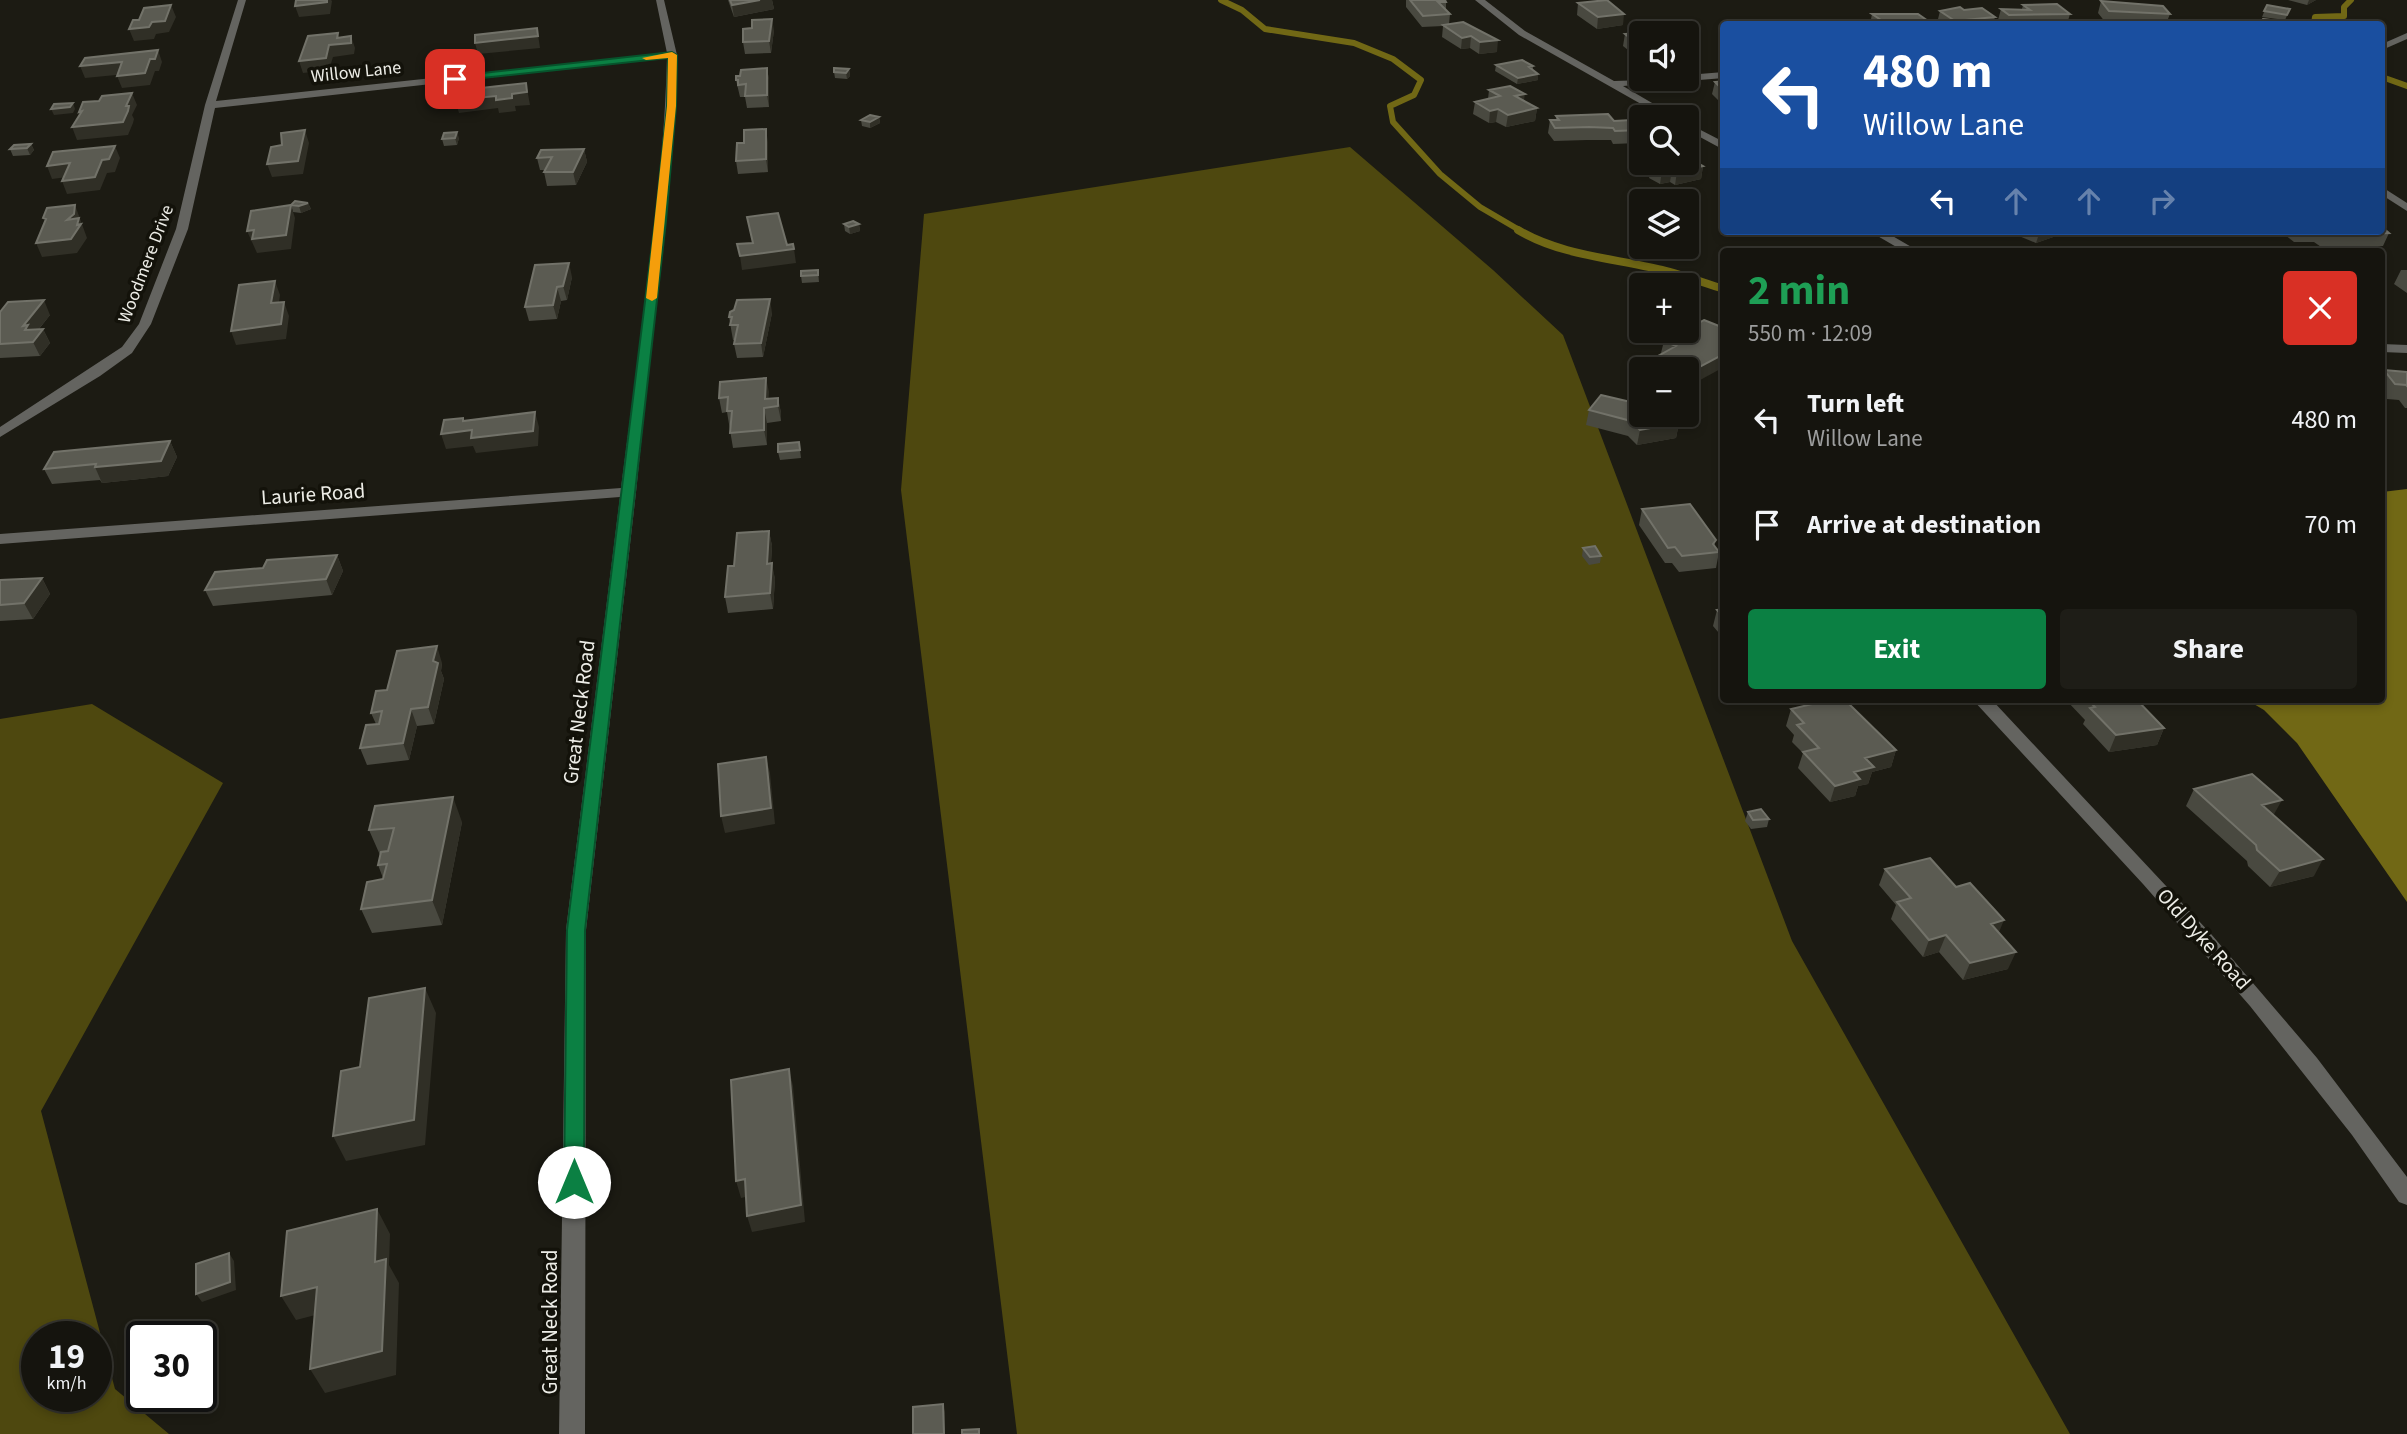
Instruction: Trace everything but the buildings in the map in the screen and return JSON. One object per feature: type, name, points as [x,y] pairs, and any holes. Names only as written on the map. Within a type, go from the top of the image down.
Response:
[{"type":"street","name":"Woodmere Drive","points":[[0,433],[106,366],[127,350],[145,324],[182,229],[211,105],[242,0]]},
{"type":"street","name":"Great Neck Road","points":[[572,1434],[576,930],[629,492],[671,106],[672,55],[660,0]]},
{"type":"street","points":[[1479,0],[1522,33],[1649,105]]},
{"type":"street","points":[[2385,46],[2407,36]]},
{"type":"street","name":"Willow Lane","points":[[211,105],[672,55]]},
{"type":"street","points":[[1699,77],[1720,75]]},
{"type":"street","points":[[1611,84],[1629,83]]},
{"type":"street","points":[[1699,133],[1720,145]]},
{"type":"street","points":[[2385,192],[2407,208]]},
{"type":"street","points":[[1882,235],[1907,248]]},
{"type":"street","points":[[2385,348],[2407,349]]},
{"type":"street","name":"Laurie Road","points":[[0,539],[629,492]]},
{"type":"street","name":"Old Dyke Road","points":[[1985,703],[2192,923],[2280,1024],[2364,1131],[2407,1195]]},
{"type":"shaded area","points":[[1350,147],[1493,270],[1563,335],[1792,941],[2070,1434],[1017,1434],[901,490],[924,214]]},
{"type":"shaded area","points":[[2407,489],[2407,902],[2297,743],[2264,710],[2252,703],[2385,703],[2385,492]]},
{"type":"shaded area","points":[[92,704],[223,783],[41,1111],[97,1321],[21,1321],[21,1412],[112,1412],[112,1378],[115,1389],[126,1398],[126,1412],[143,1412],[169,1434],[0,1434],[0,719]]},
{"type":"waterway","points":[[1221,0],[1242,10],[1265,29],[1354,43],[1393,59],[1421,80],[1414,95],[1390,106],[1393,122],[1440,174],[1480,207],[1521,231]]},
{"type":"waterway","points":[[2314,21],[2315,17],[2344,16],[2344,7],[2351,0]]},
{"type":"waterway","points":[[2385,78],[2407,86]]},
{"type":"waterway","points":[[1518,230],[1552,246],[1662,270],[1720,288]]},
{"type":"slow traffic","points":[[646,58],[672,55],[671,106],[652,298]]},
{"type":"route","points":[[455,79],[672,55],[671,106],[660,221],[576,930],[574,1182]]}]
